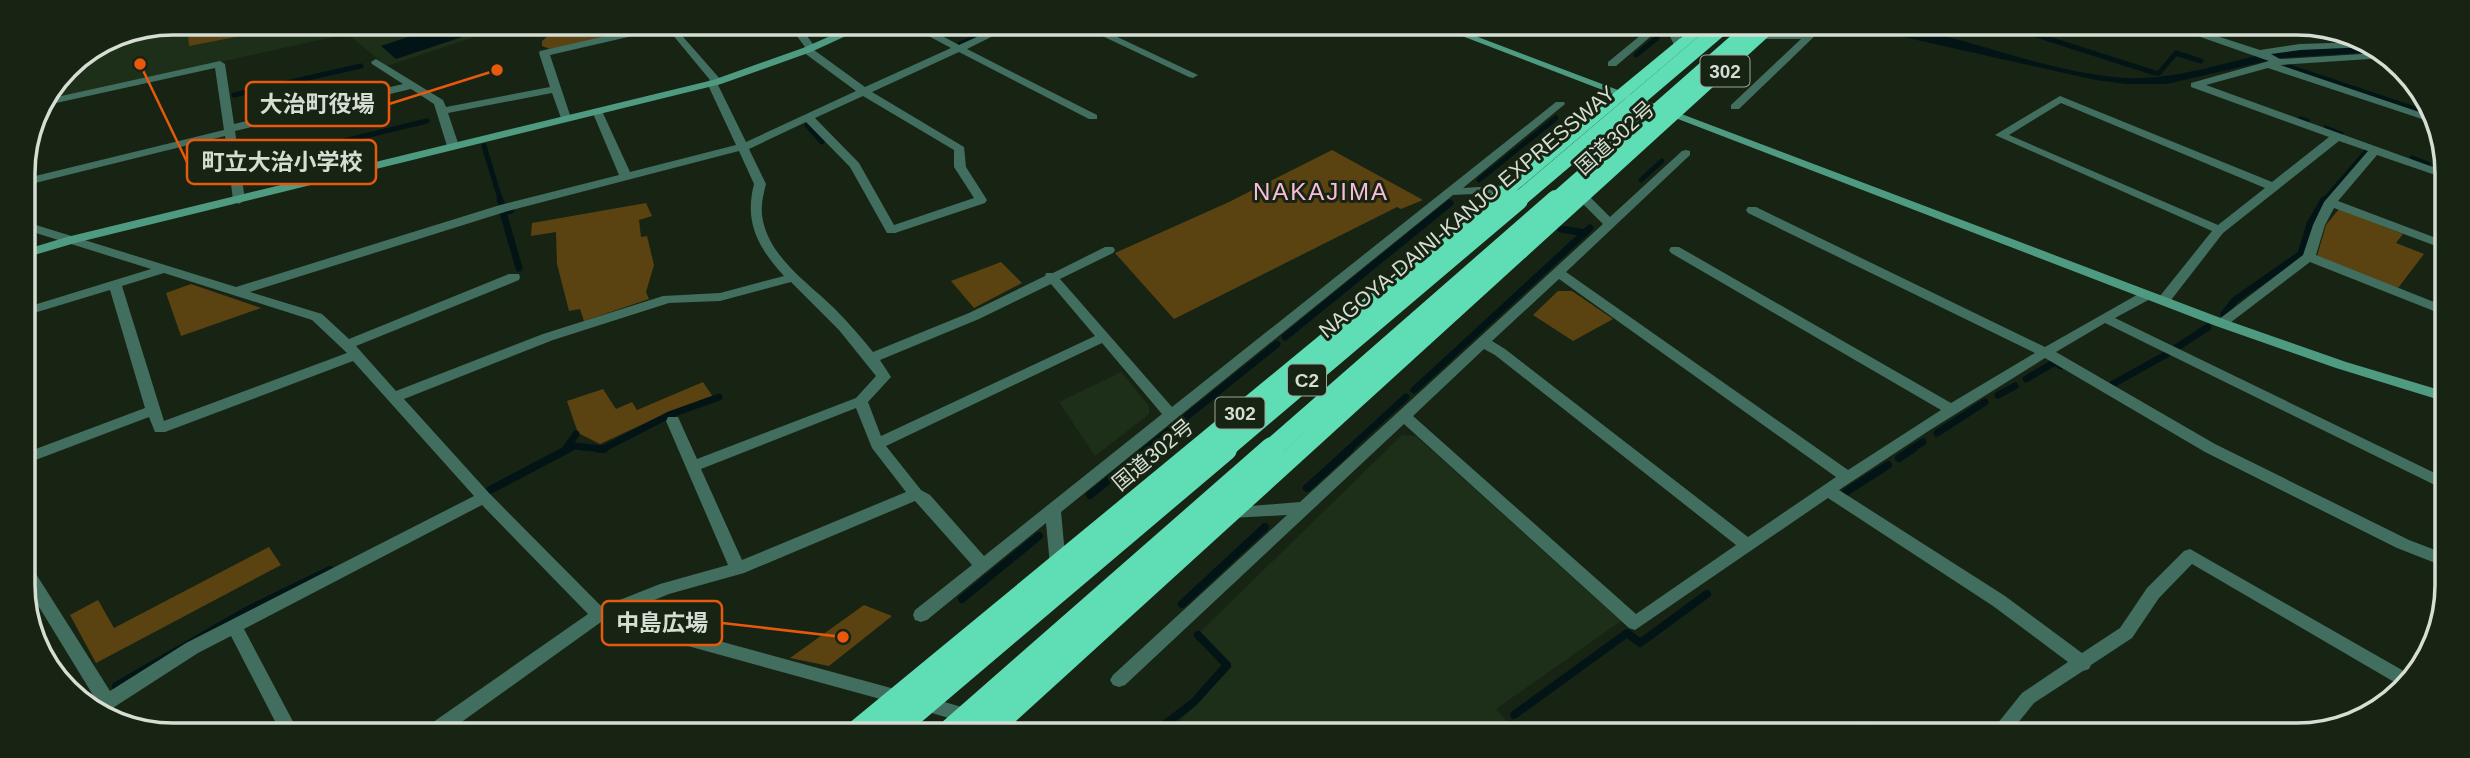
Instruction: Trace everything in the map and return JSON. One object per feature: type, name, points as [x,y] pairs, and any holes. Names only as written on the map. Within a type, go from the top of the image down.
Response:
[{"type":"highway","name":"国道302号","points":[[869,723],[1694,35]]},
{"type":"highway","name":"NAGOYA-DAINI-KANJO EXPRESSWAY","points":[[902,723],[1712,35]]},
{"type":"highway","name":"C2","points":[[959,723],[1757,35]]},
{"type":"highway","name":"国道302号","points":[[995,723],[1677,115],[1758,35]]},
{"type":"street","points":[[566,118],[544,53],[623,35]]},
{"type":"street","points":[[676,35],[715,82],[760,184],[752,201],[760,229],[773,256],[790,278],[828,310],[872,358],[884,377],[861,401],[693,466]]},
{"type":"street","points":[[800,35],[809,49],[864,92],[960,149],[960,167],[981,200],[891,230],[855,165],[808,118]]},
{"type":"street","points":[[35,251],[715,82],[841,35]]},
{"type":"street","points":[[933,35],[1093,117]]},
{"type":"street","points":[[236,292],[504,208],[743,147],[988,35]]},
{"type":"street","points":[[1106,35],[1193,75]]},
{"type":"street","points":[[1465,35],[2221,323],[2341,365],[2435,394]]},
{"type":"street","points":[[1612,64],[1647,35]]},
{"type":"street","points":[[1675,35],[1681,47]]},
{"type":"street","points":[[1800,35],[1808,36]]},
{"type":"street","points":[[2203,35],[2261,53],[2274,63],[2423,116]]},
{"type":"street","points":[[1735,107],[1808,36]]},
{"type":"street","points":[[2261,53],[2300,47],[2351,45]]},
{"type":"street","points":[[2370,56],[2274,63],[2195,85],[2435,172]]},
{"type":"street","points":[[376,62],[439,102],[453,146]]},
{"type":"street","points":[[55,101],[220,64],[239,200]]},
{"type":"street","points":[[35,180],[412,85]]},
{"type":"street","points":[[442,111],[556,89]]},
{"type":"street","points":[[2219,230],[2001,135],[2060,99],[2274,187]]},
{"type":"street","points":[[921,615],[1560,104]]},
{"type":"street","points":[[597,111],[625,175]]},
{"type":"street","points":[[2163,301],[2219,230],[2337,137]]},
{"type":"street","points":[[2221,323],[2309,257],[2314,233],[2330,202],[2375,150]]},
{"type":"street","points":[[1119,680],[1686,153]]},
{"type":"street","points":[[1450,192],[1510,189]]},
{"type":"street","points":[[1584,198],[1610,224]]},
{"type":"street","points":[[2330,202],[2435,242]]},
{"type":"street","points":[[1752,211],[2045,352],[2210,449],[2435,557]]},
{"type":"street","points":[[35,229],[317,317],[351,350],[484,497],[599,615],[899,698],[978,723]]},
{"type":"street","points":[[872,358],[974,316],[1108,250]]},
{"type":"street","points":[[1675,250],[1952,410]]},
{"type":"street","points":[[2309,257],[2435,307]]},
{"type":"street","points":[[35,309],[161,270]]},
{"type":"street","points":[[1558,272],[1847,477]]},
{"type":"street","points":[[1051,276],[1171,415]]},
{"type":"street","points":[[115,284],[160,428],[351,350],[514,277]]},
{"type":"street","points":[[394,397],[548,337],[668,299],[720,297],[790,278]]},
{"type":"street","points":[[1404,416],[1635,623],[1847,477],[2045,352],[2147,295]]},
{"type":"street","points":[[2105,318],[2435,480]]},
{"type":"street","points":[[877,444],[1104,337]]},
{"type":"street","points":[[1483,342],[1500,352],[1747,545]]},
{"type":"street","points":[[861,401],[877,444],[916,494],[925,499],[983,566]]},
{"type":"street","points":[[35,454],[153,410]]},
{"type":"street","points":[[673,421],[738,569]]},
{"type":"street","points":[[1827,490],[1999,601],[2082,664]]},
{"type":"street","points":[[446,723],[599,615],[666,589],[738,569],[916,494]]},
{"type":"street","points":[[104,705],[192,648],[484,497]]},
{"type":"street","points":[[1231,512],[1303,509]]},
{"type":"street","points":[[1053,510],[1058,565]]},
{"type":"street","points":[[2007,723],[2028,698],[2126,634],[2153,593],[2190,555],[2400,677]]},
{"type":"street","points":[[35,588],[100,702]]},
{"type":"street","points":[[234,626],[285,723]]},
{"type":"shaded area","points":[[164,35],[342,35],[57,98],[75,75],[96,58],[120,45],[146,38]]},
{"type":"shaded area","points":[[188,35],[246,35],[189,46]]},
{"type":"shaded area","points":[[348,35],[475,37],[387,66]]},
{"type":"shaded area","points":[[414,35],[462,37],[396,59],[381,46]]},
{"type":"shaded area","points":[[549,35],[612,35],[550,49],[542,46],[542,41]]},
{"type":"shaded area","points":[[1895,35],[1941,35],[2043,64],[2125,78],[2175,75],[2270,53],[2297,50],[2355,47],[2365,53],[2279,58],[2167,84],[2126,84],[2096,80]]},
{"type":"shaded area","points":[[1332,150],[1423,200],[1401,209],[1397,207],[1174,319],[1115,253],[1229,202]]},
{"type":"shaded area","points":[[646,203],[652,216],[639,220],[641,237],[647,236],[654,265],[646,292],[649,299],[584,321],[580,309],[569,311],[557,264],[556,232],[531,236],[532,223]]},
{"type":"shaded area","points":[[2339,209],[2403,234],[2396,243],[2424,254],[2398,288],[2317,256],[2326,225]]},
{"type":"shaded area","points":[[1001,262],[1022,283],[974,308],[951,281]]},
{"type":"shaded area","points":[[191,284],[261,308],[181,336],[166,293]]},
{"type":"shaded area","points":[[1558,291],[1572,291],[1613,319],[1573,341],[1533,315]]},
{"type":"shaded area","points":[[1121,372],[1149,406],[1149,414],[1095,456],[1059,402]]},
{"type":"shaded area","points":[[703,382],[713,397],[667,413],[600,444],[578,433],[567,401],[603,389],[616,409],[632,402],[637,410]]},
{"type":"shaded area","points":[[1402,435],[1416,436],[1621,621],[1496,709],[1508,723],[1178,723],[1232,667],[1200,632]]},
{"type":"shaded area","points":[[269,547],[281,565],[96,663],[70,615],[98,600],[114,628]]},
{"type":"shaded area","points":[[864,605],[892,616],[829,666],[790,658]]},
{"type":"waterway","points":[[960,44],[980,35]]},
{"type":"waterway","points":[[2036,35],[2155,73],[2159,73],[2176,53],[2201,61]]},
{"type":"waterway","points":[[1636,55],[1657,38]]},
{"type":"waterway","points":[[234,95],[361,66]]},
{"type":"waterway","points":[[2287,66],[2420,111]]},
{"type":"waterway","points":[[1479,180],[1556,118]]},
{"type":"waterway","points":[[2300,119],[2307,121]]},
{"type":"waterway","points":[[243,169],[306,150],[427,121]]},
{"type":"waterway","points":[[807,125],[822,142]]},
{"type":"waterway","points":[[2326,128],[2341,134]]},
{"type":"waterway","points":[[484,146],[501,202]]},
{"type":"waterway","points":[[2323,202],[2366,152]]},
{"type":"waterway","points":[[2412,158],[2428,164]]},
{"type":"waterway","points":[[1641,180],[1662,161]]},
{"type":"waterway","points":[[2224,314],[2235,300],[2301,254],[2310,224],[2324,200]]},
{"type":"waterway","points":[[1285,337],[1450,203]]},
{"type":"waterway","points":[[511,210],[503,212],[519,268]]},
{"type":"waterway","points":[[1585,233],[1590,228]]},
{"type":"waterway","points":[[1561,229],[1585,233]]},
{"type":"waterway","points":[[1414,390],[1585,233]]},
{"type":"waterway","points":[[2176,348],[2208,327]]},
{"type":"waterway","points":[[1145,450],[1277,344]]},
{"type":"waterway","points":[[2113,384],[2167,354]]},
{"type":"waterway","points":[[2026,379],[2055,362],[2061,366]]},
{"type":"waterway","points":[[1998,395],[2015,386]]},
{"type":"waterway","points":[[603,449],[669,415],[719,397]]},
{"type":"waterway","points":[[1348,450],[1406,397]]},
{"type":"waterway","points":[[1937,433],[1985,402]]},
{"type":"waterway","points":[[565,450],[576,434]]},
{"type":"waterway","points":[[1910,450],[1923,442]]},
{"type":"waterway","points":[[490,490],[574,446],[603,449]]},
{"type":"waterway","points":[[1090,495],[1147,449]]},
{"type":"waterway","points":[[1307,488],[1350,449]]},
{"type":"waterway","points":[[1899,458],[1913,449]]},
{"type":"waterway","points":[[1846,492],[1888,465]]},
{"type":"waterway","points":[[1182,604],[1265,527]]},
{"type":"waterway","points":[[962,599],[1039,536]]},
{"type":"waterway","points":[[116,686],[248,610],[330,570]]},
{"type":"waterway","points":[[1514,715],[1627,633],[1640,643],[1707,594]]},
{"type":"waterway","points":[[1167,723],[1194,702],[1227,665],[1198,635]]},
{"type":"place","name":"町立大治小学校","points":[[140,64]]},
{"type":"place","name":"大治町役場","points":[[497,70]]},
{"type":"place","name":"中島広場","points":[[843,637]]},
{"type":"district","name":"NAKAJIMA","points":[[1321,192]]}]
